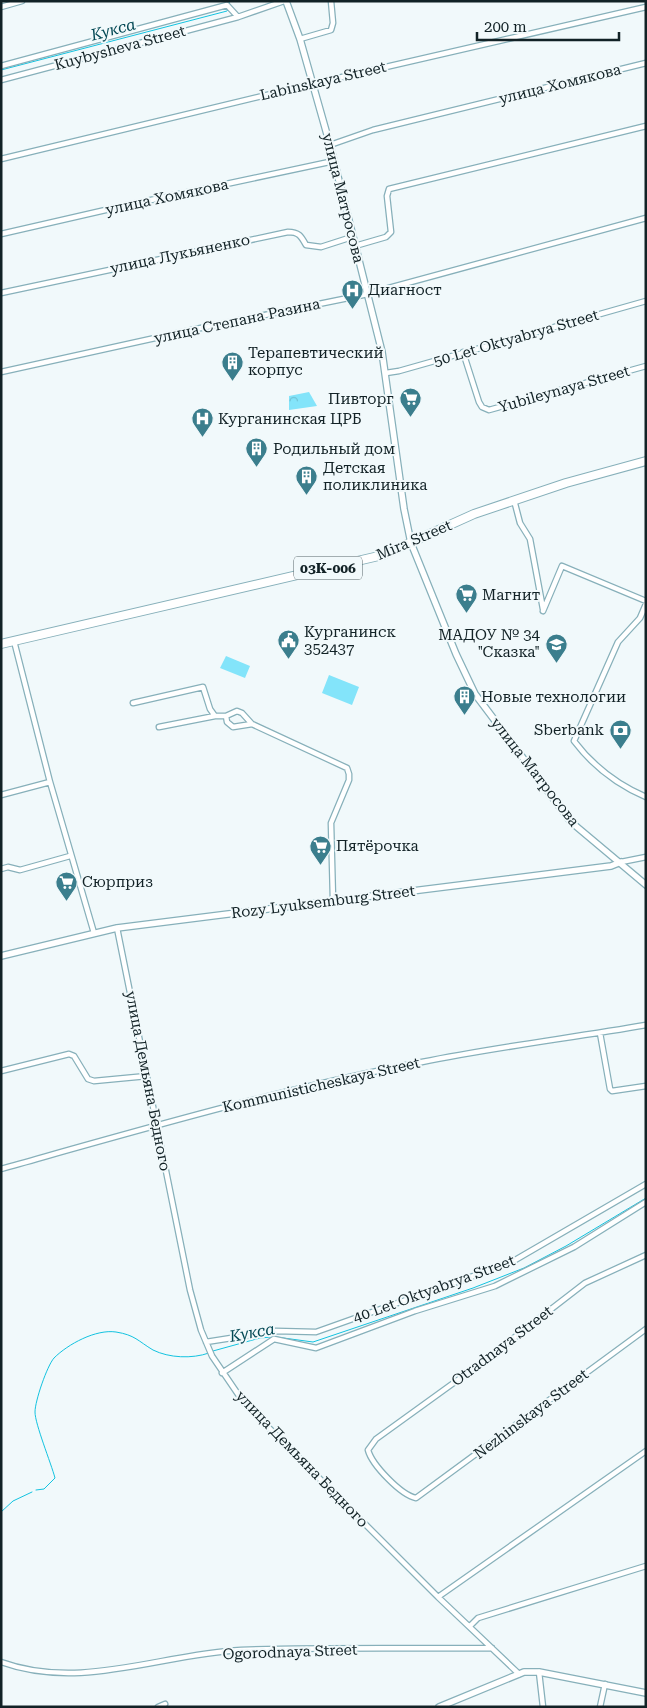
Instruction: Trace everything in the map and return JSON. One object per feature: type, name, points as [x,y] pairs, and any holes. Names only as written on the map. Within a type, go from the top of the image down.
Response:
[{"type":"main road","name":"Mira Street","points":[[1,644],[383,555],[474,514],[646,460]]},
{"type":"street","points":[[1,7],[22,1]]},
{"type":"street","name":"Kuybysheva Street","points":[[1,80],[238,17],[285,1]]},
{"type":"street","name":"улица Матросова","points":[[285,1],[300,40],[330,145],[368,294],[386,373],[404,509],[411,543],[456,654],[475,694],[571,822],[612,858],[621,862],[646,884]]},
{"type":"street","points":[[300,40],[330,30],[333,23],[331,1]]},
{"type":"street","name":"Kuybysheva Street","points":[[1,66],[227,5],[238,17]]},
{"type":"street","name":"Labinskaya Street","points":[[1,160],[312,84],[646,7]]},
{"type":"street","name":"улица Хомякова","points":[[330,145],[373,130],[646,63]]},
{"type":"street","points":[[355,246],[386,237],[391,232],[387,196],[389,189],[646,126]]},
{"type":"street","name":"улица Хомякова","points":[[1,234],[334,161]]},
{"type":"street","name":"улица Степана Разина","points":[[1,372],[368,294],[646,218]]},
{"type":"street","name":"улица Лукьяненко","points":[[1,293],[288,232],[296,232],[302,236],[306,245],[313,247],[352,237]]},
{"type":"street","name":"50 Let Oktyabrya Street","points":[[386,373],[399,372],[463,352],[646,301]]},
{"type":"street","name":"Yubileynaya Street","points":[[463,352],[479,402],[482,408],[489,410],[646,366]]},
{"type":"street","points":[[514,500],[520,523],[530,539],[543,611],[562,566],[646,603],[640,618],[618,642],[574,742],[586,756],[615,781],[646,797]]},
{"type":"street","points":[[14,640],[70,856],[94,933]]},
{"type":"street","points":[[133,703],[203,687],[210,709],[215,716]]},
{"type":"street","points":[[159,727],[215,716],[226,716],[237,711],[242,713],[252,724],[342,764],[350,774],[331,823],[333,900]]},
{"type":"street","points":[[226,716],[227,722],[233,727],[252,724]]},
{"type":"street","points":[[1,795],[50,782]]},
{"type":"street","points":[[1,868],[8,867],[20,870],[70,856]]},
{"type":"street","name":"Rozy Lyuksemburg Street","points":[[1,956],[117,928],[333,900],[462,886],[611,866],[646,857]]},
{"type":"street","name":"улица Демьяна Бедного","points":[[117,928],[190,1290],[212,1356],[244,1403],[438,1597],[519,1674]]},
{"type":"street","name":"Kommunisticheskaya Street","points":[[1,1169],[157,1125],[423,1062],[646,1025]]},
{"type":"street","points":[[600,1033],[610,1090],[646,1086]]},
{"type":"street","points":[[1,1071],[68,1054],[74,1056],[88,1079],[94,1081],[147,1076]]},
{"type":"street","name":"40 Let Oktyabrya Street","points":[[206,1342],[276,1331],[316,1332],[510,1263],[646,1184]]},
{"type":"street","name":"40 Let Oktyabrya Street","points":[[222,1373],[274,1339],[316,1348],[415,1311],[496,1286],[574,1247],[646,1202]]},
{"type":"street","name":"Otradnaya Street","points":[[416,1498],[409,1496],[397,1487],[370,1457],[368,1450],[376,1439],[484,1361],[585,1283],[646,1255]]},
{"type":"street","name":"Nezhinskaya Street","points":[[416,1498],[646,1329]]},
{"type":"street","points":[[438,1597],[646,1451]]},
{"type":"street","points":[[470,1626],[478,1618],[646,1566]]},
{"type":"street","name":"Ogorodnaya Street","points":[[1,1662],[15,1668],[69,1674],[239,1650],[492,1648]]},
{"type":"street","points":[[539,1672],[543,1707]]},
{"type":"street","points":[[439,1707],[519,1674],[539,1672],[646,1693]]},
{"type":"street","points":[[600,1707],[605,1684]]},
{"type":"street","points":[[158,1707],[165,1704]]},
{"type":"green space","points":[[309,392],[317,406],[289,410],[289,396]]},
{"type":"green space","points":[[226,656],[250,666],[245,678],[220,668]]},
{"type":"green space","points":[[329,675],[359,687],[352,705],[322,693]]},
{"type":"waterway","name":"Кукса","points":[[1,70],[227,11],[229,8]]},
{"type":"waterway","name":"Кукса","points":[[276,1337],[313,1342],[473,1288],[524,1268],[566,1246],[646,1198]]},
{"type":"waterway","name":"Кукса","points":[[36,1490],[44,1489],[55,1478],[35,1412],[45,1376],[51,1362],[60,1353],[74,1343],[91,1335],[108,1332],[128,1335],[153,1350],[166,1355],[188,1357],[209,1353]]},
{"type":"waterway","name":"Кукса","points":[[213,1351],[260,1338],[272,1337]]},
{"type":"waterway","name":"Кукса","points":[[1,1512],[13,1501],[32,1492]]},
{"type":"place","name":"Диагност","points":[[352,309]]},
{"type":"place","name":"Терапевтический корпус","points":[[232,381]]},
{"type":"place","name":"Пивторг","points":[[410,418]]},
{"type":"place","name":"Курганинская ЦРБ","points":[[202,438]]},
{"type":"place","name":"Родильный дом","points":[[257,468]]},
{"type":"place","name":"Детская поликлиника","points":[[307,496]]},
{"type":"place","name":"Магнит","points":[[466,614]]},
{"type":"place","name":"Курганинск 352437","points":[[288,660]]},
{"type":"place","name":"МАДОУ № 34 \"Сказка\"","points":[[556,663]]},
{"type":"place","name":"Новые технологии","points":[[465,716]]},
{"type":"place","name":"Sberbank","points":[[620,749]]},
{"type":"place","name":"Пятёрочка","points":[[320,865]]},
{"type":"place","name":"Сюрприз","points":[[66,901]]}]
